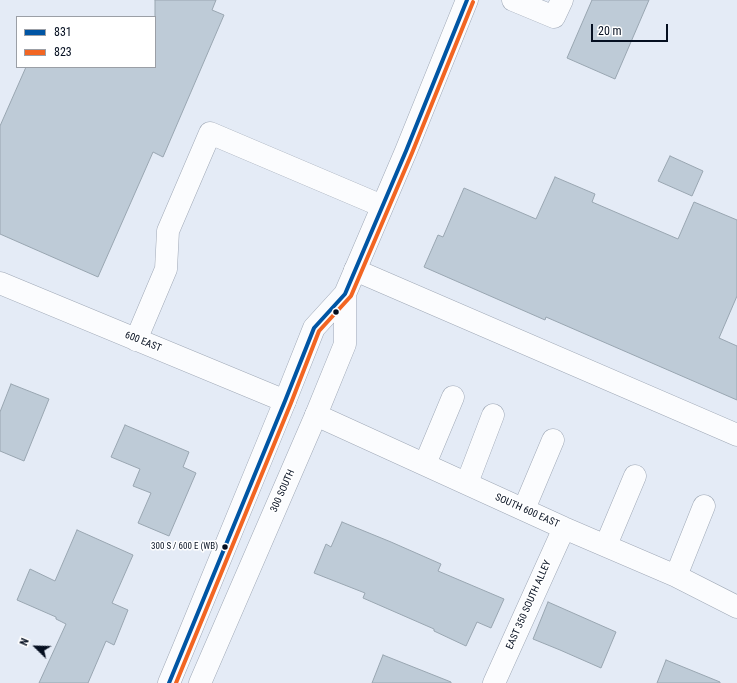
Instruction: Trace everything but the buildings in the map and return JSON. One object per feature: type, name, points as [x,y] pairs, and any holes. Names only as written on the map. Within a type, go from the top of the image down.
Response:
[{"type":"main road","name":"300 SOUTH","points":[[169,683],[314,328],[345,294],[406,151],[467,0]]},
{"type":"main road","points":[[513,0],[554,17],[562,0]]},
{"type":"main road","points":[[136,340],[166,269],[168,231],[210,133],[382,206]]},
{"type":"main road","points":[[355,270],[737,436]]},
{"type":"main road","name":"600 EAST","points":[[0,283],[285,401]]},
{"type":"main road","name":"300 SOUTH","points":[[200,683],[316,415],[345,344],[345,294]]},
{"type":"main road","points":[[425,464],[453,398]]},
{"type":"main road","name":"SOUTH 600 EAST","points":[[316,415],[564,528],[676,576],[737,607]]},
{"type":"main road","points":[[466,483],[493,415]]},
{"type":"main road","points":[[524,510],[552,440]]},
{"type":"main road","points":[[606,545],[635,476]]},
{"type":"main road","points":[[676,576],[704,506]]},
{"type":"main road","name":"EAST 350 SOUTH ALLEY","points":[[494,683],[564,528]]},
{"type":"transit line","name":"831","points":[[169,683],[314,328],[345,294],[406,151],[467,0]]},
{"type":"transit line","name":"823","points":[[176,683],[319,331],[351,296],[412,153],[473,2]]},
{"type":"place","name":"300 S / 600 E (WB)","points":[[225,547]]}]
